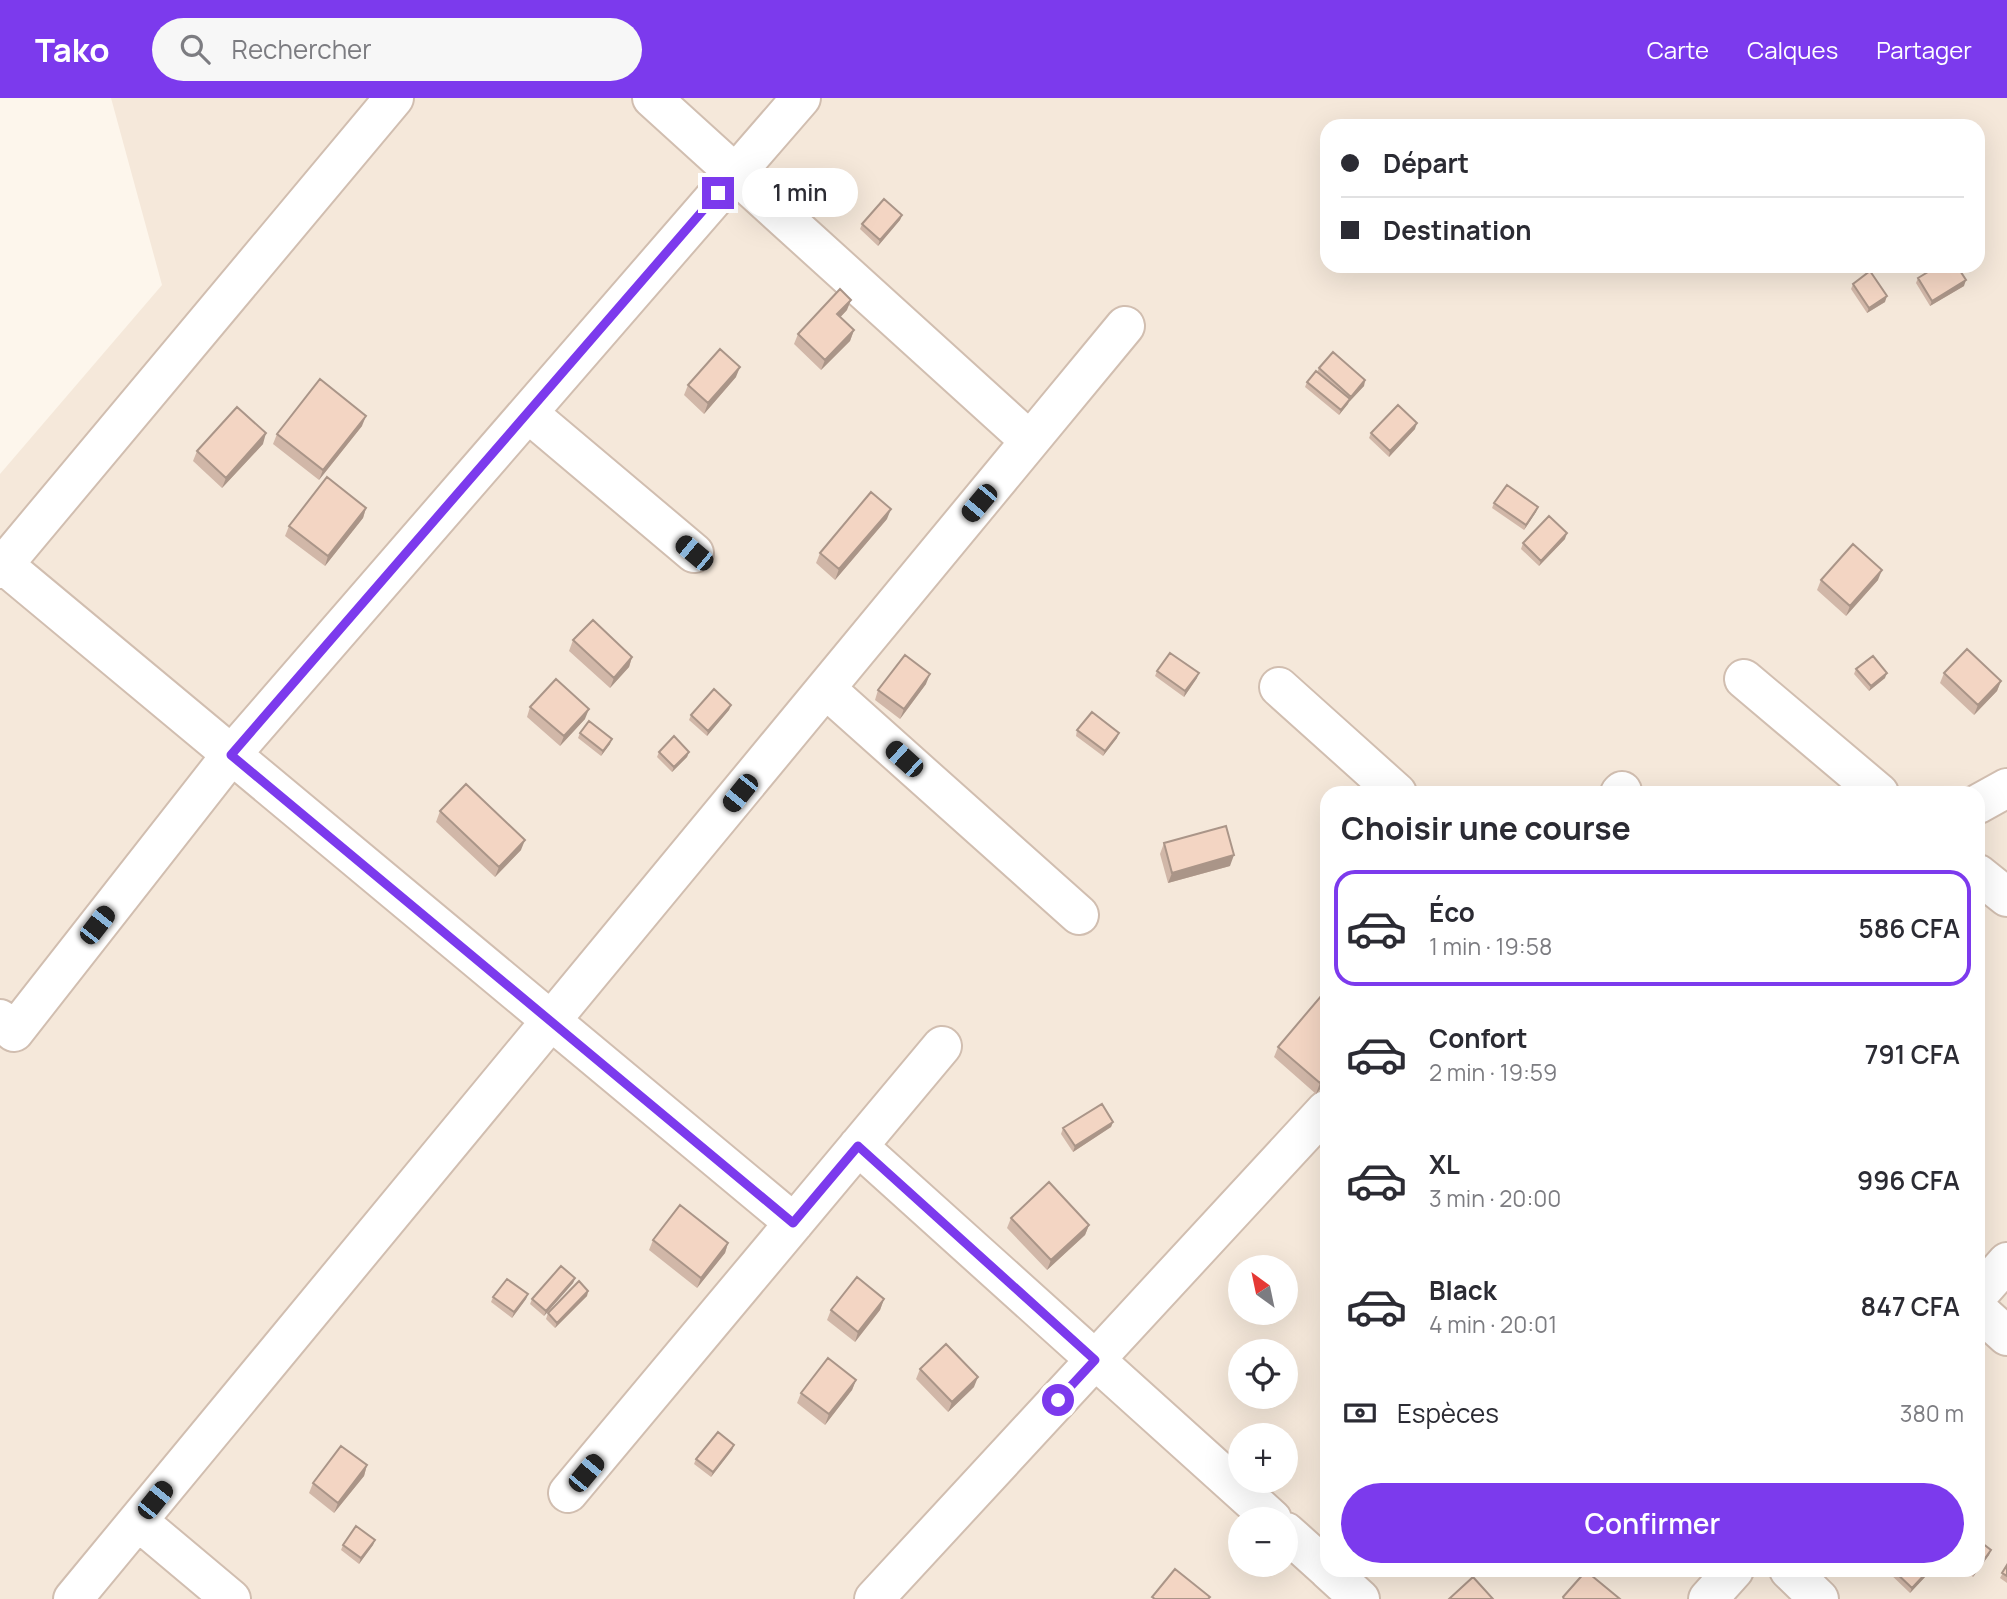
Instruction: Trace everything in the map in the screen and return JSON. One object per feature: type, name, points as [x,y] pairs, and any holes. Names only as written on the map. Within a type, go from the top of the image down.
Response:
[{"type":"street","points":[[394,98],[2,567],[793,1223]]},
{"type":"street","points":[[652,98],[1030,441]]},
{"type":"street","points":[[0,1019],[13,1032],[231,755],[801,98]]},
{"type":"street","points":[[74,1599],[1125,326]]},
{"type":"street","points":[[528,413],[694,553]]},
{"type":"street","points":[[1744,679],[1871,786]]},
{"type":"street","points":[[1279,687],[1389,786]]},
{"type":"street","points":[[826,689],[1079,915]]},
{"type":"street","points":[[1985,800],[2007,788]]},
{"type":"street","points":[[568,1493],[942,1046]]},
{"type":"street","points":[[874,1599],[1095,1360],[1318,1134]]},
{"type":"street","points":[[858,1146],[1259,1507]]},
{"type":"street","points":[[1985,1287],[2007,1262]]},
{"type":"street","points":[[1985,1316],[2007,1336]]},
{"type":"street","points":[[138,1521],[231,1599]]},
{"type":"street","points":[[1298,1542],[1320,1559]]},
{"type":"street","points":[[1339,1577],[1360,1599]]},
{"type":"street","points":[[1708,1599],[1728,1577]]},
{"type":"street","points":[[1796,1577],[1819,1599]]},
{"type":"shaded area","points":[[111,98],[2007,98],[2007,1599],[0,1599],[0,474],[162,285]]},
{"type":"building","points":[[884,199],[902,215],[880,240],[862,224]]},
{"type":"building","points":[[1871,273],[1887,296],[1869,308],[1853,284]]},
{"type":"building","points":[[1926,273],[1962,273],[1966,280],[1932,301],[1918,278]]},
{"type":"building","points":[[840,289],[851,300],[837,314],[854,330],[825,360],[798,334]]},
{"type":"building","points":[[720,349],[740,367],[708,403],[688,385]]},
{"type":"building","points":[[1333,352],[1365,380],[1351,397],[1319,368]]},
{"type":"building","points":[[1316,371],[1350,399],[1341,410],[1307,382]]},
{"type":"building","points":[[320,379],[366,416],[323,470],[277,434]]},
{"type":"building","points":[[1398,405],[1417,423],[1390,451],[1371,433]]},
{"type":"building","points":[[237,407],[266,433],[226,478],[197,451]]},
{"type":"building","points":[[327,477],[366,508],[328,556],[289,526]]},
{"type":"building","points":[[1507,485],[1538,507],[1526,525],[1494,503]]},
{"type":"building","points":[[871,492],[891,509],[839,569],[820,553]]},
{"type":"building","points":[[1549,516],[1567,533],[1541,561],[1523,543]]},
{"type":"building","points":[[1853,544],[1882,570],[1850,606],[1821,580]]},
{"type":"building","points":[[593,620],[632,657],[614,678],[573,640]]},
{"type":"building","points":[[1967,649],[2001,681],[1978,705],[1944,673]]},
{"type":"building","points":[[1170,653],[1199,673],[1185,691],[1157,671]]},
{"type":"building","points":[[905,655],[930,674],[904,709],[878,690]]},
{"type":"building","points":[[1873,656],[1887,673],[1871,686],[1856,669]]},
{"type":"building","points":[[556,679],[589,709],[564,736],[530,707]]},
{"type":"building","points":[[714,689],[731,705],[708,731],[691,715]]},
{"type":"building","points":[[1092,712],[1119,733],[1105,751],[1077,730]]},
{"type":"building","points":[[589,721],[612,739],[603,751],[580,733]]},
{"type":"building","points":[[674,736],[689,752],[674,767],[659,752]]},
{"type":"building","points":[[466,784],[525,840],[499,867],[440,811]]},
{"type":"building","points":[[1226,826],[1234,855],[1172,873],[1164,843]]},
{"type":"building","points":[[1320,997],[1320,1083],[1278,1047]]},
{"type":"building","points":[[1102,1104],[1113,1122],[1075,1146],[1063,1128]]},
{"type":"building","points":[[1049,1182],[1089,1225],[1051,1260],[1011,1218]]},
{"type":"building","points":[[680,1205],[728,1243],[701,1278],[653,1240]]},
{"type":"building","points":[[561,1266],[575,1278],[546,1311],[532,1299]]},
{"type":"building","points":[[857,1277],[884,1299],[858,1332],[831,1310]]},
{"type":"building","points":[[507,1279],[528,1294],[514,1312],[493,1297]]},
{"type":"building","points":[[579,1281],[588,1291],[557,1323],[548,1313]]},
{"type":"building","points":[[946,1344],[978,1377],[952,1402],[920,1369]]},
{"type":"building","points":[[828,1358],[856,1380],[829,1414],[801,1393]]},
{"type":"building","points":[[718,1432],[734,1445],[713,1472],[696,1459]]},
{"type":"building","points":[[341,1446],[367,1465],[338,1503],[313,1483]]},
{"type":"building","points":[[356,1526],[375,1540],[361,1558],[343,1545]]},
{"type":"building","points":[[1985,1545],[1991,1550],[1985,1558]]},
{"type":"building","points":[[1175,1569],[1210,1597],[1152,1597]]},
{"type":"building","points":[[1473,1577],[1493,1599],[1449,1599]]},
{"type":"building","points":[[1581,1577],[1593,1577],[1620,1599],[1564,1599]]},
{"type":"building","points":[[1900,1577],[1922,1577],[1912,1588]]},
{"type":"route","points":[[718,193],[231,755],[793,1223],[858,1146],[1095,1360],[1058,1400]]}]
